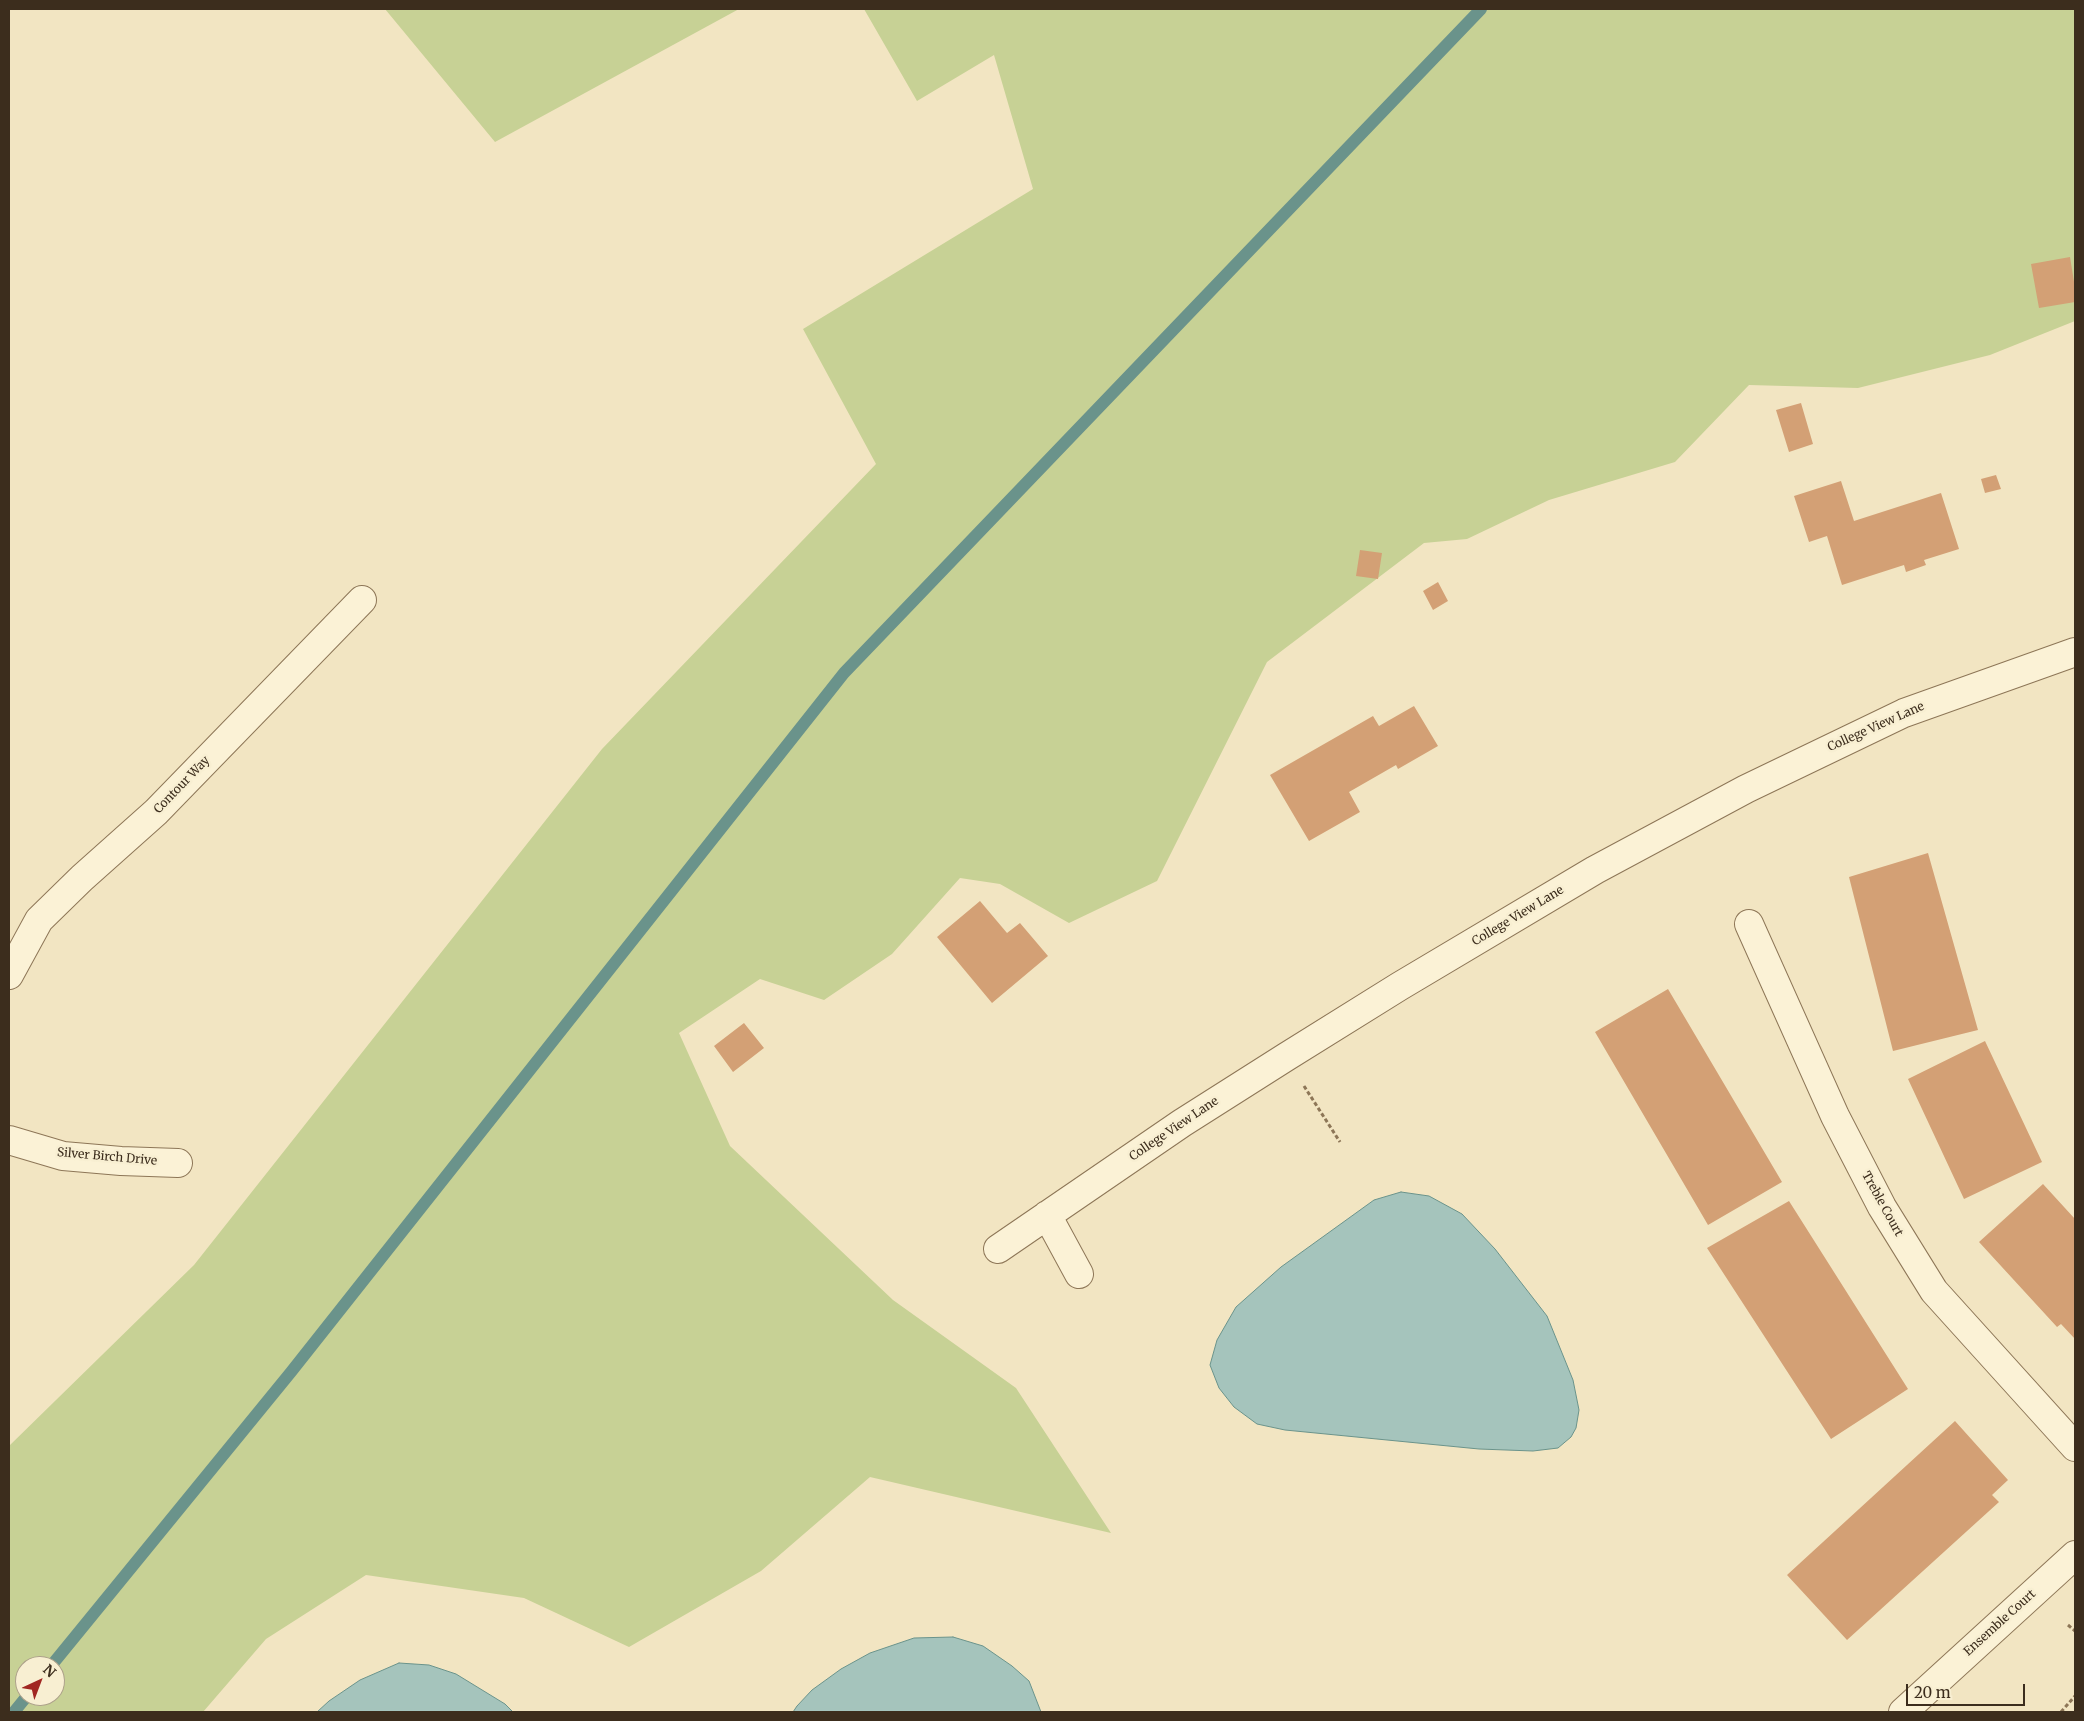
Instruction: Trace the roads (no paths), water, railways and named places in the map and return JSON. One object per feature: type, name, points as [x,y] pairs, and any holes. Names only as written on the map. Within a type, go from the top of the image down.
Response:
[{"type":"street","name":"Contour Way","points":[[9,975],[39,920],[82,878],[156,812],[362,600]]},
{"type":"street","name":"College View Lane","points":[[998,1249],[1182,1123],[1400,986],[1595,870],[1746,789],[1904,713],[2075,652]]},
{"type":"street","name":"Treble Court","points":[[1749,924],[1835,1116],[1882,1207],[1934,1291],[2075,1447]]},
{"type":"street","name":"Silver Birch Drive","points":[[9,1140],[63,1156],[120,1161],[178,1163]]},
{"type":"street","points":[[1047,1215],[1079,1274]]},
{"type":"street","name":"Ensemble Court","points":[[1903,1712],[2075,1555]]},
{"type":"water","points":[[1401,1192],[1429,1196],[1462,1214],[1495,1249],[1547,1316],[1573,1380],[1579,1410],[1576,1428],[1571,1437],[1558,1448],[1533,1451],[1479,1449],[1285,1430],[1257,1424],[1234,1407],[1219,1388],[1210,1365],[1217,1340],[1236,1307],[1281,1267],[1374,1200]]},
{"type":"water","points":[[953,1637],[983,1646],[1012,1666],[1029,1681],[1041,1712],[793,1712],[812,1690],[841,1669],[870,1653],[914,1638]]},
{"type":"water","points":[[399,1663],[429,1665],[456,1674],[505,1704],[513,1712],[317,1712],[329,1701],[360,1680]]},
{"type":"waterway","points":[[59,1656],[291,1372],[844,673],[1481,9]]},
{"type":"waterway","points":[[14,1712],[19,1706]]}]
